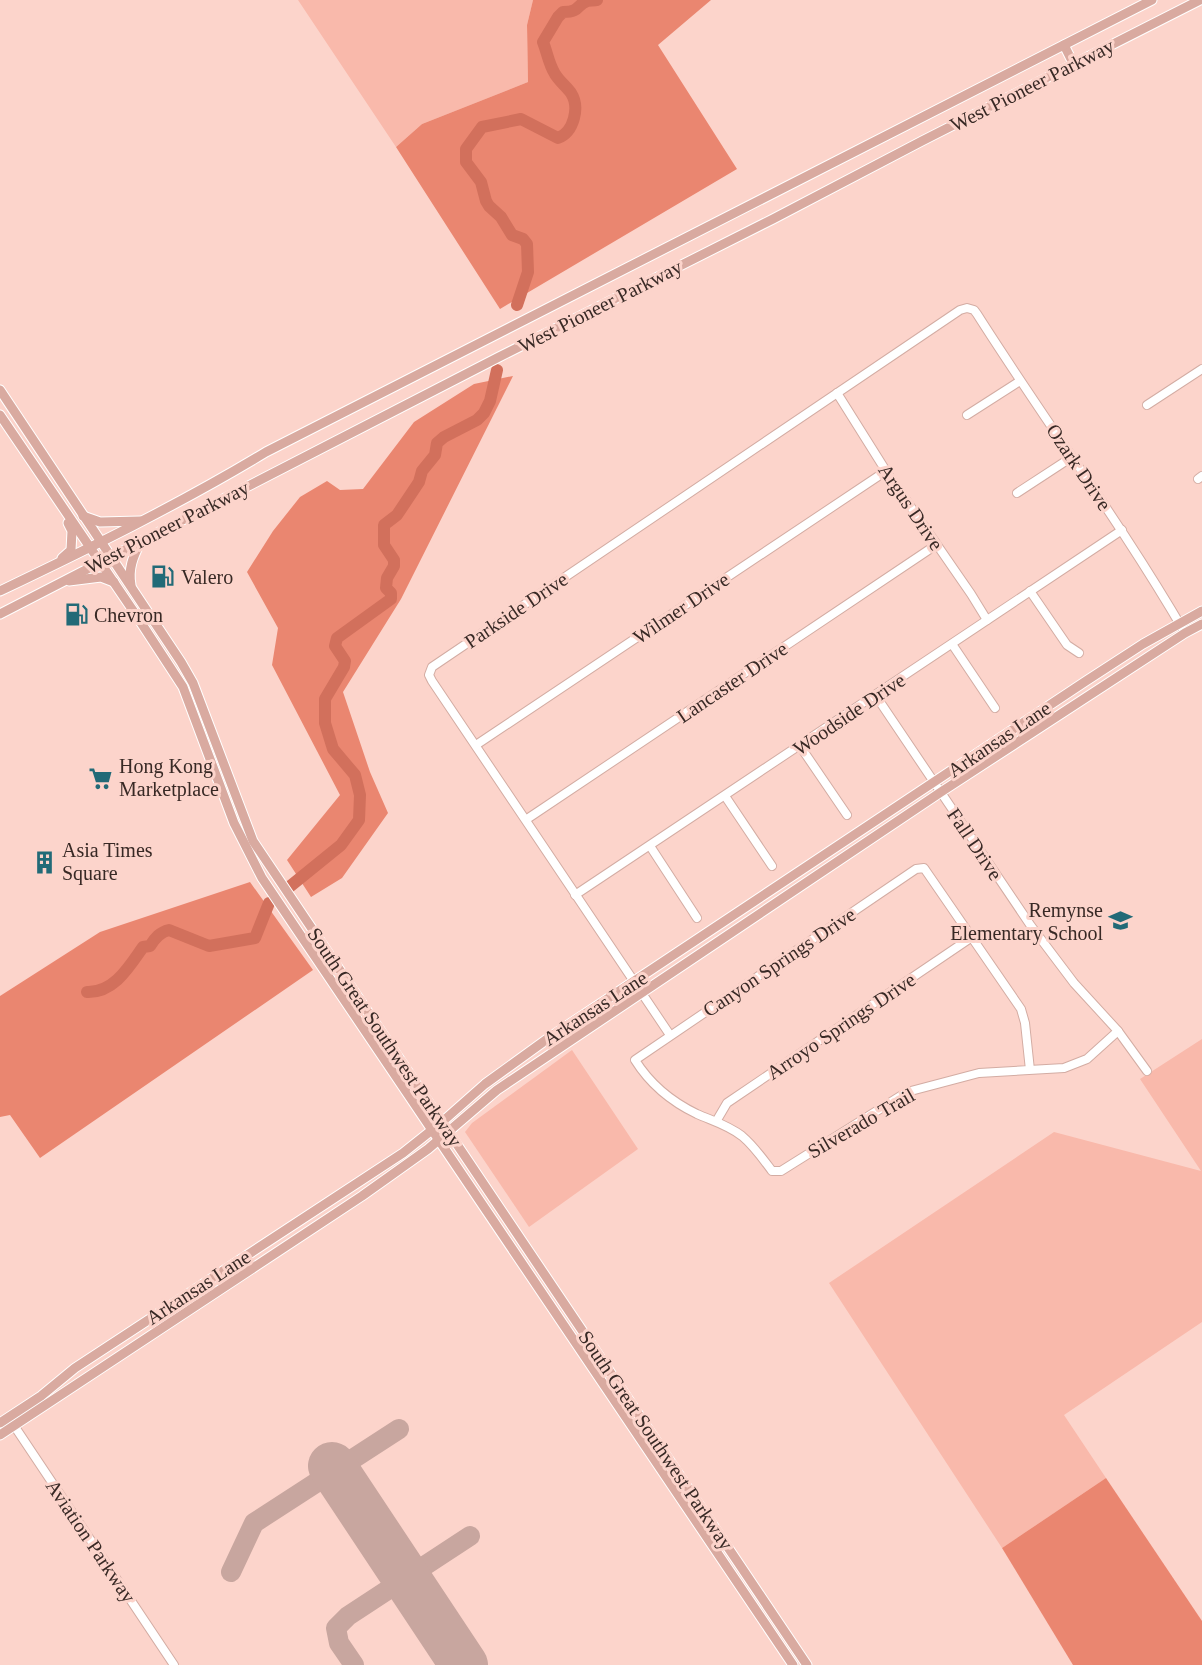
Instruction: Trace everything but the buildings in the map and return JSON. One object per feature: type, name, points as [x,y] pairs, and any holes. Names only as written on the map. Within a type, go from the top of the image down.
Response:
[{"type":"main road","name":"West Pioneer Parkway","points":[[0,591],[145,520],[209,487],[266,452],[1152,0]]},
{"type":"main road","name":"West Pioneer Parkway","points":[[0,614],[1200,0]]},
{"type":"main road","points":[[1064,45],[1074,65]]},
{"type":"main road","name":"South Great Southwest Parkway","points":[[0,390],[193,683],[252,841],[807,1665]]},
{"type":"main road","name":"South Great Southwest Parkway","points":[[0,415],[183,687],[234,824],[256,868],[793,1665]]},
{"type":"main road","points":[[53,566],[71,550],[73,538],[57,499]]},
{"type":"main road","points":[[83,515],[100,522],[145,520]]},
{"type":"main road","points":[[132,590],[130,575],[132,558],[140,543]]},
{"type":"main road","points":[[58,583],[101,577],[114,582]]},
{"type":"main road","name":"Arkansas Lane","points":[[0,1435],[8,1422],[75,1368],[403,1153],[485,1084],[550,1037],[1086,681],[1202,611]]},
{"type":"main road","name":"Arkansas Lane","points":[[8,1422],[362,1196],[410,1163],[497,1090],[941,792],[1202,624]]},
{"type":"main road","points":[[512,1248],[522,1240]]},
{"type":"main road","points":[[585,1359],[597,1350]]},
{"type":"street","name":"Ozark Drive","points":[[967,308],[974,310],[977,314],[1122,531],[1185,633]]},
{"type":"street","name":"Parkside Drive","points":[[670,1035],[575,895],[527,819],[432,681],[429,675],[432,667],[837,393],[967,308]]},
{"type":"street","points":[[1147,405],[1202,369]]},
{"type":"street","points":[[967,415],[1020,381]]},
{"type":"street","name":"Argus Drive","points":[[837,393],[886,471],[987,620]]},
{"type":"street","points":[[1017,493],[1072,457]]},
{"type":"street","name":"Wilmer Drive","points":[[476,745],[886,471]]},
{"type":"street","name":"Woodside Drive","points":[[575,895],[1122,531]]},
{"type":"street","name":"Lancaster Drive","points":[[527,819],[936,545]]},
{"type":"street","points":[[1030,591],[1067,645],[1079,653]]},
{"type":"street","points":[[952,644],[995,708]]},
{"type":"street","name":"Fall Drive","points":[[876,696],[1030,926],[1074,983],[1118,1031],[1147,1071]]},
{"type":"street","points":[[800,747],[847,815]]},
{"type":"street","points":[[725,796],[772,866]]},
{"type":"street","points":[[650,846],[697,918]]},
{"type":"street","name":"Canyon Springs Drive","points":[[717,1120],[699,1115],[672,1100],[643,1072],[635,1060],[916,869],[924,868],[972,938]]},
{"type":"street","points":[[972,938],[1021,1010],[1025,1023],[1030,1070]]},
{"type":"street","name":"Arroyo Springs Drive","points":[[717,1120],[728,1103],[972,938]]},
{"type":"street","name":"Silverado Trail","points":[[717,1120],[741,1136],[759,1153],[772,1171],[781,1171],[907,1092],[979,1072],[1064,1068],[1088,1059],[1118,1031]]},
{"type":"street","name":"Aviation Parkway","points":[[8,1422],[174,1665]]},
{"type":"shaded area","points":[[298,0],[533,0],[527,25],[528,82],[422,124],[396,147]]},
{"type":"shaded area","points":[[533,0],[711,0],[658,45],[737,169],[500,309],[396,147],[422,124],[528,82],[527,25]]},
{"type":"shaded area","points":[[513,376],[401,599],[343,692],[370,772],[388,813],[342,878],[311,897],[287,860],[340,795],[272,665],[278,628],[247,572],[273,531],[300,497],[327,481],[340,490],[363,489],[414,422],[474,384]]},
{"type":"shaded area","points":[[250,882],[313,970],[40,1158],[10,1115],[0,1117],[0,996],[100,932]]},
{"type":"shaded area","points":[[1202,1039],[1202,1322],[1064,1415],[1106,1478],[1002,1548],[829,1283],[1054,1132],[1201,1171],[1140,1079]]},
{"type":"shaded area","points":[[572,1050],[638,1149],[529,1227],[465,1132],[472,1123]]},
{"type":"shaded area","points":[[1106,1478],[1202,1621],[1202,1665],[1073,1665],[1002,1548]]},
{"type":"waterway","points":[[517,305],[528,272],[527,244],[523,239],[512,235],[501,217],[489,206],[481,182],[466,162],[466,149],[482,127],[521,119],[558,138],[564,135],[572,125],[574,118],[574,99],[553,70],[543,42],[563,12],[576,10],[587,1],[597,0]]},
{"type":"waterway","points":[[288,888],[341,845],[359,820],[360,795],[355,775],[333,749],[325,723],[325,699],[344,667],[345,661],[335,646],[337,638],[391,599],[391,593],[386,588],[394,560],[384,545],[384,525],[397,515],[419,482],[422,471],[435,455],[437,443],[477,420],[484,413],[490,401],[497,370]]},
{"type":"waterway","points":[[87,992],[97,991],[113,983],[143,947],[150,946],[158,936],[169,930],[209,946],[255,938],[269,903]]},
{"type":"taxiway","points":[[231,1572],[254,1523],[399,1429]]},
{"type":"taxiway","points":[[354,1665],[339,1643],[336,1628],[348,1616],[470,1536]]},
{"type":"runway","points":[[332,1466],[464,1665]]},
{"type":"place","name":"Valero","points":[[163,577]]},
{"type":"place","name":"Chevron","points":[[76,615]]},
{"type":"place","name":"Hong Kong Marketplace","points":[[101,778]]},
{"type":"place","name":"Asia Times Square","points":[[44,862]]},
{"type":"place","name":"Remynse Elementary School","points":[[1121,921]]}]
